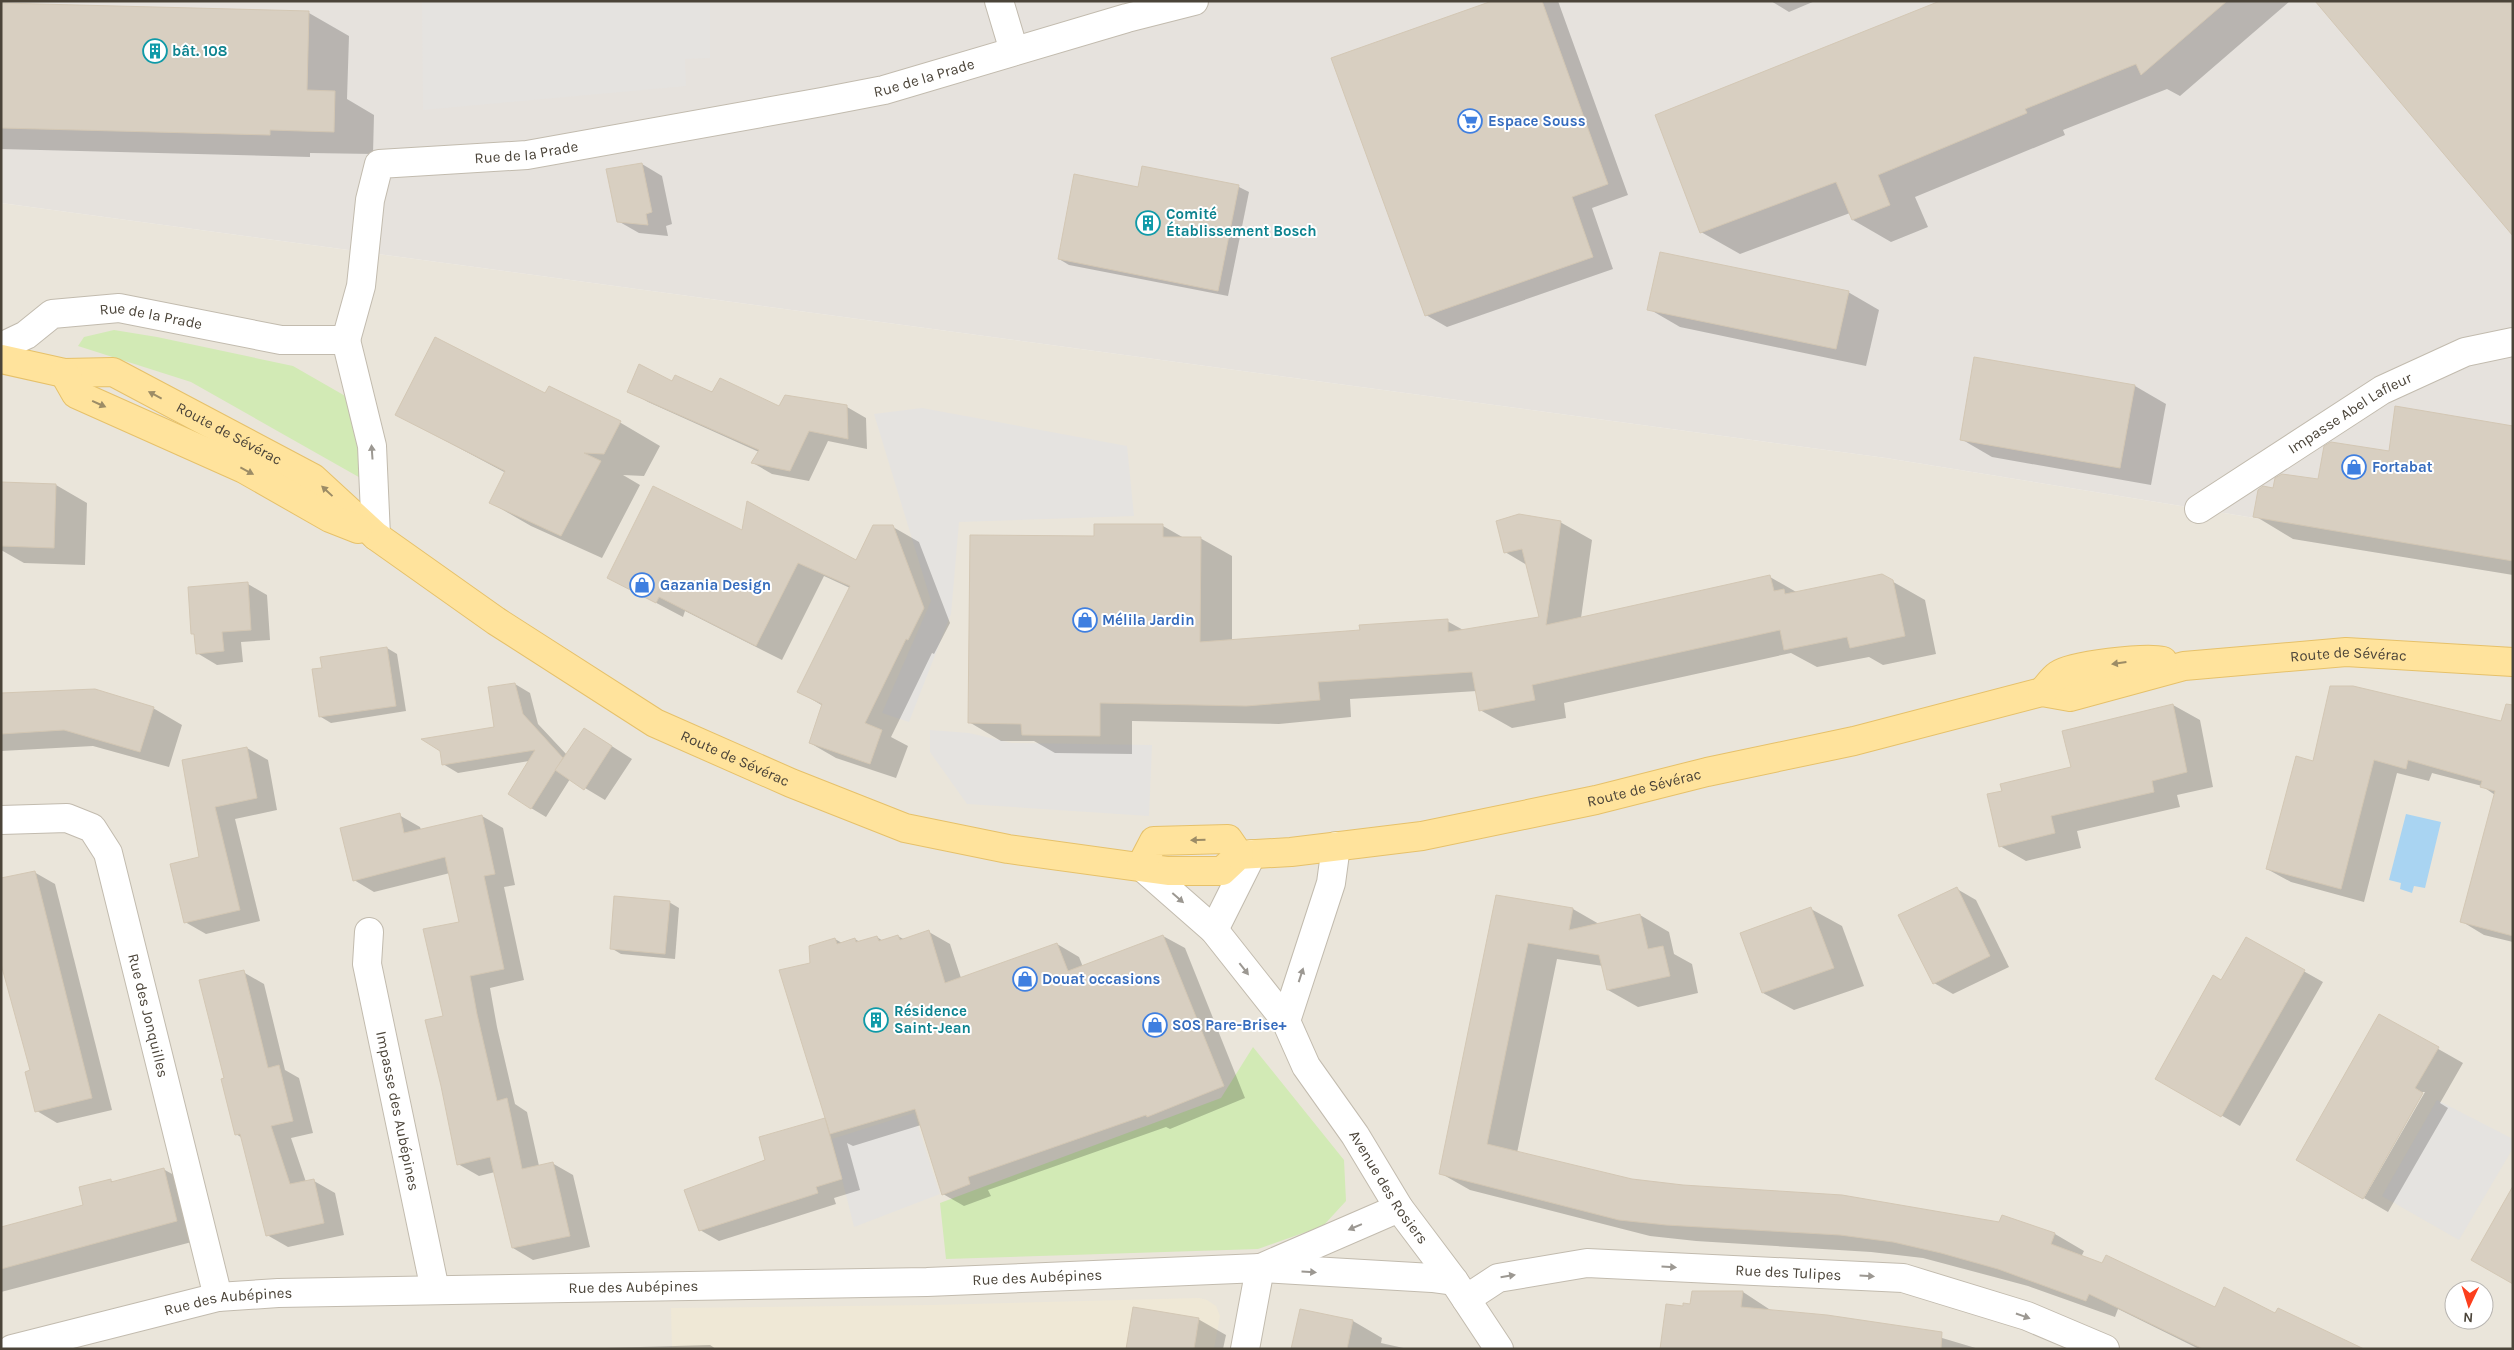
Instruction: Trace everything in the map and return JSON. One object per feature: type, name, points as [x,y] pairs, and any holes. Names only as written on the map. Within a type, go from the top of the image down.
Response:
[{"type":"main road","name":"Route de Sévérac","points":[[1,359],[64,373],[113,372],[313,478],[376,536],[496,621],[655,723],[791,783],[905,828],[1008,849],[1168,871],[1222,872],[1246,854],[1422,836],[1596,800],[1715,770],[1854,741],[2042,692],[2058,674],[2089,667],[2150,658],[2184,666],[2346,652],[2513,662]]},
{"type":"street","points":[[999,1],[1014,51]]},
{"type":"street","name":"Rue de la Prade","points":[[1,347],[26,335],[52,314],[119,308],[281,340],[346,340],[361,286],[370,200],[379,164],[537,153],[884,90],[1127,18],[1194,1]]},
{"type":"street","points":[[346,340],[372,446],[376,536]]},
{"type":"street","name":"Impasse Abel Lafleur","points":[[2199,509],[2382,390],[2465,352],[2513,342]]},
{"type":"street","name":"Rue des Jonquilles","points":[[1,820],[67,818],[92,828],[108,853],[218,1297]]},
{"type":"street","points":[[1286,1021],[1331,883],[1336,846]]},
{"type":"street","points":[[1214,930],[1246,854]]},
{"type":"street","name":"Avenue des Rosiers","points":[[1141,866],[1214,930],[1286,1021],[1306,1066],[1355,1135],[1400,1208],[1460,1290],[1499,1349]]},
{"type":"street","name":"Impasse des Aubépines","points":[[369,932],[367,964],[435,1290]]},
{"type":"street","name":"Rue des Aubépines","points":[[1260,1268],[1400,1208]]},
{"type":"street","name":"Rue des Tulipes","points":[[1460,1290],[1498,1278],[1587,1264],[1903,1278],[2027,1316],[2105,1349]]},
{"type":"street","points":[[1245,1349],[1260,1268]]},
{"type":"street","name":"Rue des Aubépines","points":[[12,1349],[218,1297],[435,1290],[927,1282],[1260,1268],[1432,1278],[1460,1290]]},
{"type":"shaded area","points":[[1,1],[2513,1],[2513,560],[1886,458],[1,203]]},
{"type":"shaded area","points":[[422,1],[710,1],[710,58],[685,59],[686,86],[423,110]]},
{"type":"shaded area","points":[[1,203],[1886,458],[2513,560],[2513,1349],[1,1349]]},
{"type":"shaded area","points":[[922,408],[1127,446],[1134,516],[959,522],[951,614],[909,722],[882,713],[931,601],[874,414]]},
{"type":"shaded area","points":[[930,730],[969,733],[1012,743],[1152,745],[1149,816],[967,804],[930,752]]},
{"type":"shaded area","points":[[2437,1100],[2513,1139],[2513,1148],[2459,1240],[2382,1196]]},
{"type":"shaded area","points":[[914,1113],[940,1194],[854,1227],[832,1139]]},
{"type":"shaded area","points":[[1199,1298],[1207,1300],[1216,1306],[1220,1316],[1214,1349],[672,1349],[671,1308],[932,1305]]},
{"type":"green space","points":[[114,330],[157,337],[293,366],[347,397],[364,480],[191,382],[78,346],[84,337]]},
{"type":"green space","points":[[1253,1047],[1344,1160],[1346,1201],[1323,1226],[1258,1249],[946,1259],[940,1203],[1221,1098]]},
{"type":"water","points":[[2406,814],[2441,822],[2425,888],[2414,886],[2412,893],[2400,889],[2401,883],[2389,880]]},
{"type":"building","name":"Espace Souss","points":[[1492,1],[1542,1],[1608,184],[1572,197],[1593,257],[1425,316],[1331,58]]},
{"type":"building","points":[[1940,1],[2227,1],[2141,75],[2136,64],[2025,109],[2027,113],[1878,175],[1890,205],[1852,220],[1836,182],[1700,233],[1655,115]]},
{"type":"building","points":[[2315,1],[2513,1],[2513,236]]},
{"type":"building","name":"bât. 108","points":[[1,3],[309,11],[307,90],[335,91],[334,132],[270,130],[270,135],[1,128]]},
{"type":"building","points":[[642,163],[652,212],[646,214],[648,225],[617,222],[606,169]]},
{"type":"building","name":"Comité Établissement Bosch","points":[[1142,166],[1239,185],[1218,291],[1058,259],[1074,174],[1138,187]]},
{"type":"building","points":[[1660,252],[1849,291],[1836,349],[1647,310]]},
{"type":"building","points":[[435,337],[545,393],[549,386],[621,421],[604,454],[584,453],[601,461],[561,536],[489,503],[505,471],[395,415]]},
{"type":"building","points":[[1974,357],[2135,385],[2120,468],[1960,440]]},
{"type":"building","points":[[639,364],[672,381],[675,375],[712,392],[720,378],[779,406],[785,395],[847,405],[848,439],[809,431],[790,471],[751,463],[759,450],[627,392]]},
{"type":"building","points":[[2395,406],[2513,426],[2513,561],[2253,517],[2258,490],[2263,486],[2273,488],[2275,478],[2282,474],[2318,479],[2324,446],[2331,442],[2389,451]]},
{"type":"building","points":[[1,482],[56,484],[54,548],[1,546]]},
{"type":"building","points":[[653,486],[742,530],[747,501],[856,560],[873,525],[893,525],[924,608],[908,640],[906,639],[865,723],[882,730],[870,764],[809,743],[822,704],[797,692],[850,586],[798,563],[756,646],[659,597],[656,603],[607,578]]},
{"type":"building","points":[[1519,514],[1561,521],[1546,625],[1770,575],[1774,591],[1784,589],[1785,594],[1882,574],[1893,580],[1905,636],[1850,648],[1847,637],[1784,650],[1780,630],[1532,685],[1535,700],[1479,711],[1472,672],[1318,682],[1320,700],[1246,706],[1100,703],[1100,736],[1022,735],[1021,724],[968,723],[970,535],[1094,536],[1094,524],[1163,524],[1163,537],[1201,537],[1200,642],[1360,630],[1359,625],[1448,619],[1448,632],[1539,617],[1522,549],[1504,553],[1496,521]]},
{"type":"building","points":[[248,582],[251,630],[222,632],[224,651],[196,654],[194,634],[191,634],[188,587]]},
{"type":"building","points":[[387,647],[396,706],[319,717],[312,669],[322,668],[320,657]]},
{"type":"building","points":[[515,683],[523,714],[563,758],[531,809],[508,794],[535,750],[442,765],[440,751],[421,739],[494,727],[488,687]]},
{"type":"building","points":[[2330,686],[2353,686],[2501,721],[2506,704],[2513,705],[2513,936],[2460,922],[2495,791],[2480,787],[2482,781],[2408,760],[2406,769],[2374,760],[2341,889],[2266,869],[2296,756],[2313,761]]},
{"type":"building","points":[[95,689],[154,707],[140,752],[64,730],[1,734],[1,693]]},
{"type":"building","points":[[2173,704],[2187,772],[2152,781],[2154,792],[2051,816],[2055,833],[1999,847],[1987,794],[2002,791],[2000,784],[2071,767],[2062,731]]},
{"type":"building","points":[[584,728],[612,746],[584,790],[555,770]]},
{"type":"building","points":[[247,747],[257,798],[215,807],[240,910],[184,923],[170,864],[199,857],[182,760]]},
{"type":"building","points":[[400,813],[404,833],[482,815],[495,874],[484,876],[504,969],[470,976],[477,1014],[497,1101],[507,1098],[522,1169],[553,1162],[570,1236],[512,1248],[490,1157],[457,1165],[425,1020],[443,1016],[423,929],[459,922],[445,857],[353,881],[340,828]]},
{"type":"building","points":[[35,871],[92,1098],[35,1112],[25,1072],[30,1070],[1,964],[1,878]]},
{"type":"building","points":[[1957,887],[1990,956],[1933,984],[1898,915]]},
{"type":"building","points":[[1496,895],[1573,908],[1569,930],[1640,914],[1648,949],[1663,946],[1670,976],[1607,990],[1599,955],[1528,943],[1487,1144],[1632,1179],[1683,1185],[1842,1195],[1999,1222],[2002,1215],[2055,1233],[2051,1244],[2102,1263],[2106,1255],[2215,1307],[2224,1287],[2275,1313],[2278,1308],[2364,1349],[2203,1349],[2089,1294],[2086,1301],[1998,1269],[1893,1242],[1840,1235],[1666,1225],[1619,1220],[1439,1174]]},
{"type":"building","points":[[614,896],[670,901],[665,954],[610,949]]},
{"type":"building","points":[[1811,907],[1834,968],[1762,993],[1740,933]]},
{"type":"building","points":[[929,930],[945,983],[1057,943],[1068,971],[1163,935],[1224,1086],[1147,1117],[1146,1115],[968,1177],[970,1184],[942,1195],[915,1109],[830,1134],[779,970],[810,963],[809,946],[835,938],[837,944],[855,938],[856,942],[877,936],[879,941],[898,935],[900,940]]},
{"type":"building","points":[[2246,937],[2305,970],[2221,1117],[2155,1079],[2213,975],[2221,980]]},
{"type":"building","points":[[244,970],[268,1068],[279,1065],[293,1121],[271,1126],[290,1184],[314,1179],[324,1223],[266,1236],[240,1134],[235,1135],[221,1079],[224,1078],[199,980]]},
{"type":"building","points":[[2379,1014],[2439,1047],[2415,1088],[2423,1093],[2363,1199],[2296,1160]]},
{"type":"building","points":[[825,1118],[842,1179],[816,1187],[818,1193],[699,1231],[684,1190],[765,1160],[759,1137]]},
{"type":"building","points":[[164,1168],[177,1221],[1,1269],[1,1227],[83,1205],[79,1187],[111,1179],[111,1182]]},
{"type":"building","points":[[2513,1186],[2513,1284],[2471,1260]]},
{"type":"building","points":[[1692,1291],[1743,1291],[1741,1307],[1827,1315],[1942,1332],[1941,1349],[1660,1349],[1666,1304],[1683,1306],[1683,1303],[1690,1304]]},
{"type":"building","points":[[1133,1307],[1199,1318],[1194,1349],[1126,1349]]},
{"type":"building","points":[[1300,1309],[1353,1320],[1347,1349],[1291,1349]]},
{"type":"place","name":"bât. 108","points":[[155,51]]},
{"type":"place","name":"Espace Souss","points":[[1470,121]]},
{"type":"place","name":"Comité Établissement Bosch","points":[[1148,223]]},
{"type":"place","name":"Fortabat","points":[[2354,467]]},
{"type":"place","name":"Gazania Design","points":[[642,585]]},
{"type":"place","name":"Mélila Jardin","points":[[1085,620]]},
{"type":"place","name":"Douat occasions","points":[[1025,979]]},
{"type":"place","name":"Résidence Saint-Jean","points":[[876,1020]]},
{"type":"place","name":"SOS Pare-Brise+","points":[[1155,1025]]}]
